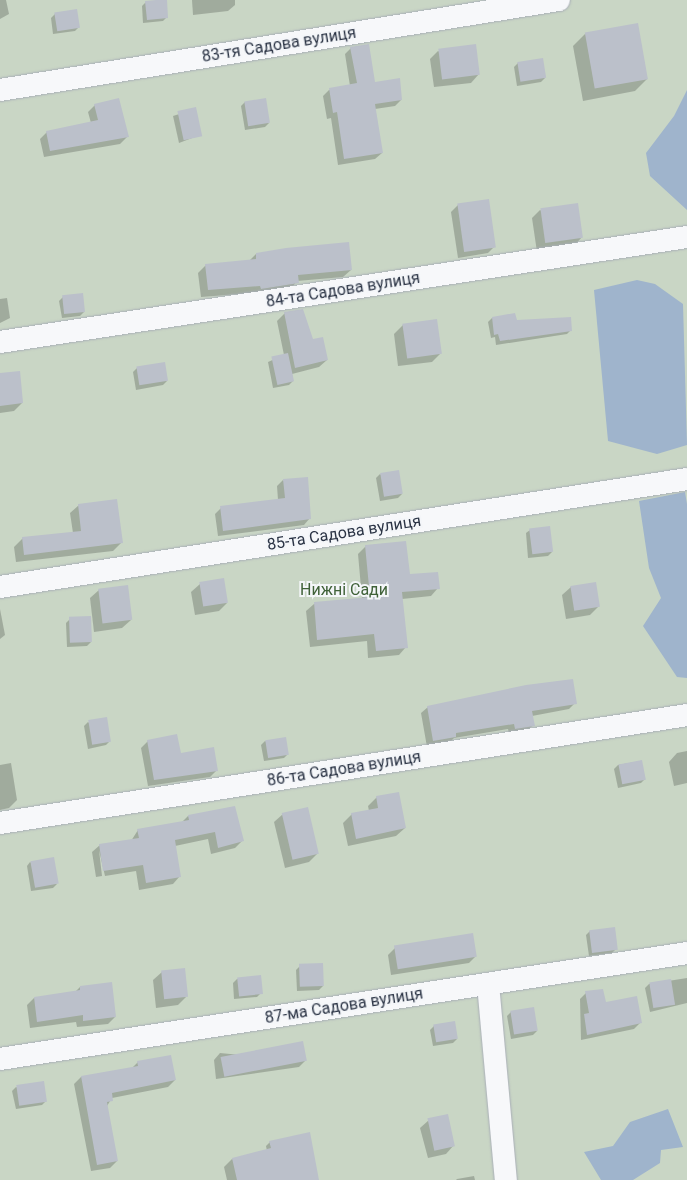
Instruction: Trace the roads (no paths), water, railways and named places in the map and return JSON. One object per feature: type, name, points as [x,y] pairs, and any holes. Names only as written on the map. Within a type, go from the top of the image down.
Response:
[{"type":"street","name":"83-тя Садова вулиця","points":[[0,90],[559,0]]},
{"type":"street","name":"84-та Садова вулиця","points":[[0,342],[687,237]]},
{"type":"street","name":"85-та Садова вулиця","points":[[0,587],[687,479]]},
{"type":"street","name":"86-та Садова вулиця","points":[[0,823],[687,715]]},
{"type":"street","name":"87-ма Садова вулиця","points":[[0,1059],[687,953]]},
{"type":"street","points":[[488,984],[506,1180]]},
{"type":"water","points":[[687,90],[687,210],[650,176],[646,153],[674,116]]},
{"type":"water","points":[[637,280],[655,284],[683,304],[687,445],[657,454],[608,441],[594,290]]},
{"type":"water","points":[[685,492],[687,504],[687,678],[677,677],[643,626],[661,598],[649,568],[639,501]]},
{"type":"water","points":[[668,1109],[683,1147],[661,1150],[660,1163],[633,1180],[601,1180],[584,1152],[613,1146],[630,1122]]},
{"type":"park label","name":"Нижні Сади","points":[[344,590]]}]
